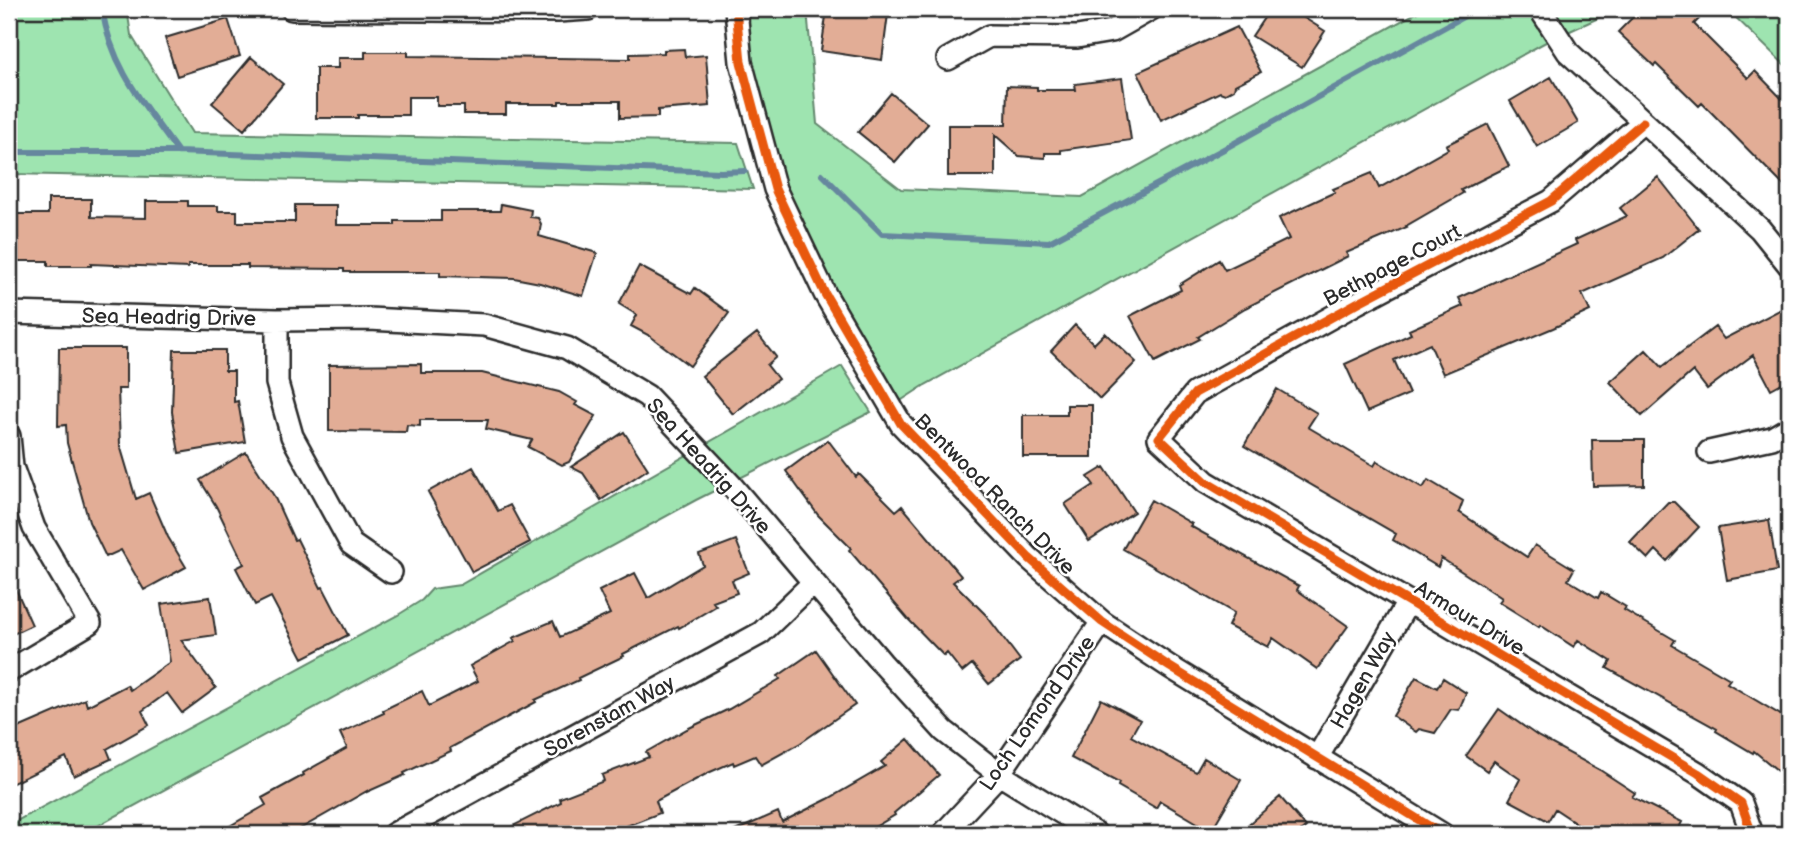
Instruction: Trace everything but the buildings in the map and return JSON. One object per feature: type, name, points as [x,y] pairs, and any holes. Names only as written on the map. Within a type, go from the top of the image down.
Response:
[{"type":"street","points":[[292,9],[588,9]]},
{"type":"street","name":"Bentwood Ranch Drive","points":[[736,9],[741,62],[775,189],[825,294],[901,424],[1029,558],[1102,622],[1442,834]]},
{"type":"street","points":[[948,59],[989,36],[1077,37],[1112,31],[1151,9]]},
{"type":"street","points":[[1540,9],[1568,52],[1760,229],[1789,265]]},
{"type":"street","name":"Bethpage Court","points":[[1159,438],[1195,393],[1357,303],[1551,201],[1643,122]]},
{"type":"street","name":"Sea Headrig Drive","points":[[9,313],[278,320],[369,319],[484,325],[567,348],[647,396],[731,485],[944,732],[999,774],[1096,834]]},
{"type":"street","points":[[278,320],[278,383],[292,436],[351,544],[391,572]]},
{"type":"street","points":[[1709,452],[1772,438],[1789,428]]},
{"type":"street","points":[[9,436],[12,467],[34,528],[90,623],[9,671]]},
{"type":"street","name":"Armour Drive","points":[[1159,438],[1206,482],[1709,780],[1741,803],[1752,834]]},
{"type":"street","name":"Sorenstam Way","points":[[394,834],[761,633],[813,583]]},
{"type":"street","name":"Hagen Way","points":[[1317,758],[1408,602]]},
{"type":"street","name":"Loch Lomond Drive","points":[[943,834],[999,774],[1102,622]]},
{"type":"green space","points":[[9,9],[127,9],[131,35],[192,133],[738,143],[753,189],[9,174]]},
{"type":"green space","points":[[736,9],[807,9],[817,124],[901,189],[1082,197],[1423,9],[1613,9],[1544,43],[925,385],[891,407],[775,189]]},
{"type":"green space","points":[[1727,9],[1789,9],[1789,69]]},
{"type":"green space","points":[[842,366],[871,412],[696,500],[83,834],[9,834],[9,825],[398,615],[422,600],[432,589],[460,585]]},
{"type":"waterway","points":[[102,9],[121,68],[178,152]]},
{"type":"waterway","points":[[822,174],[882,234],[1049,242],[1477,9]]},
{"type":"waterway","points":[[9,152],[178,152],[745,171]]},
{"type":"cycle path","points":[[736,9],[741,62],[775,189],[825,294],[901,424],[1029,558],[1102,622],[1170,667],[1442,834]]},
{"type":"cycle path","points":[[1643,122],[1551,201],[1357,303],[1195,393],[1159,438],[1206,482],[1698,773],[1741,803],[1752,834]]}]
